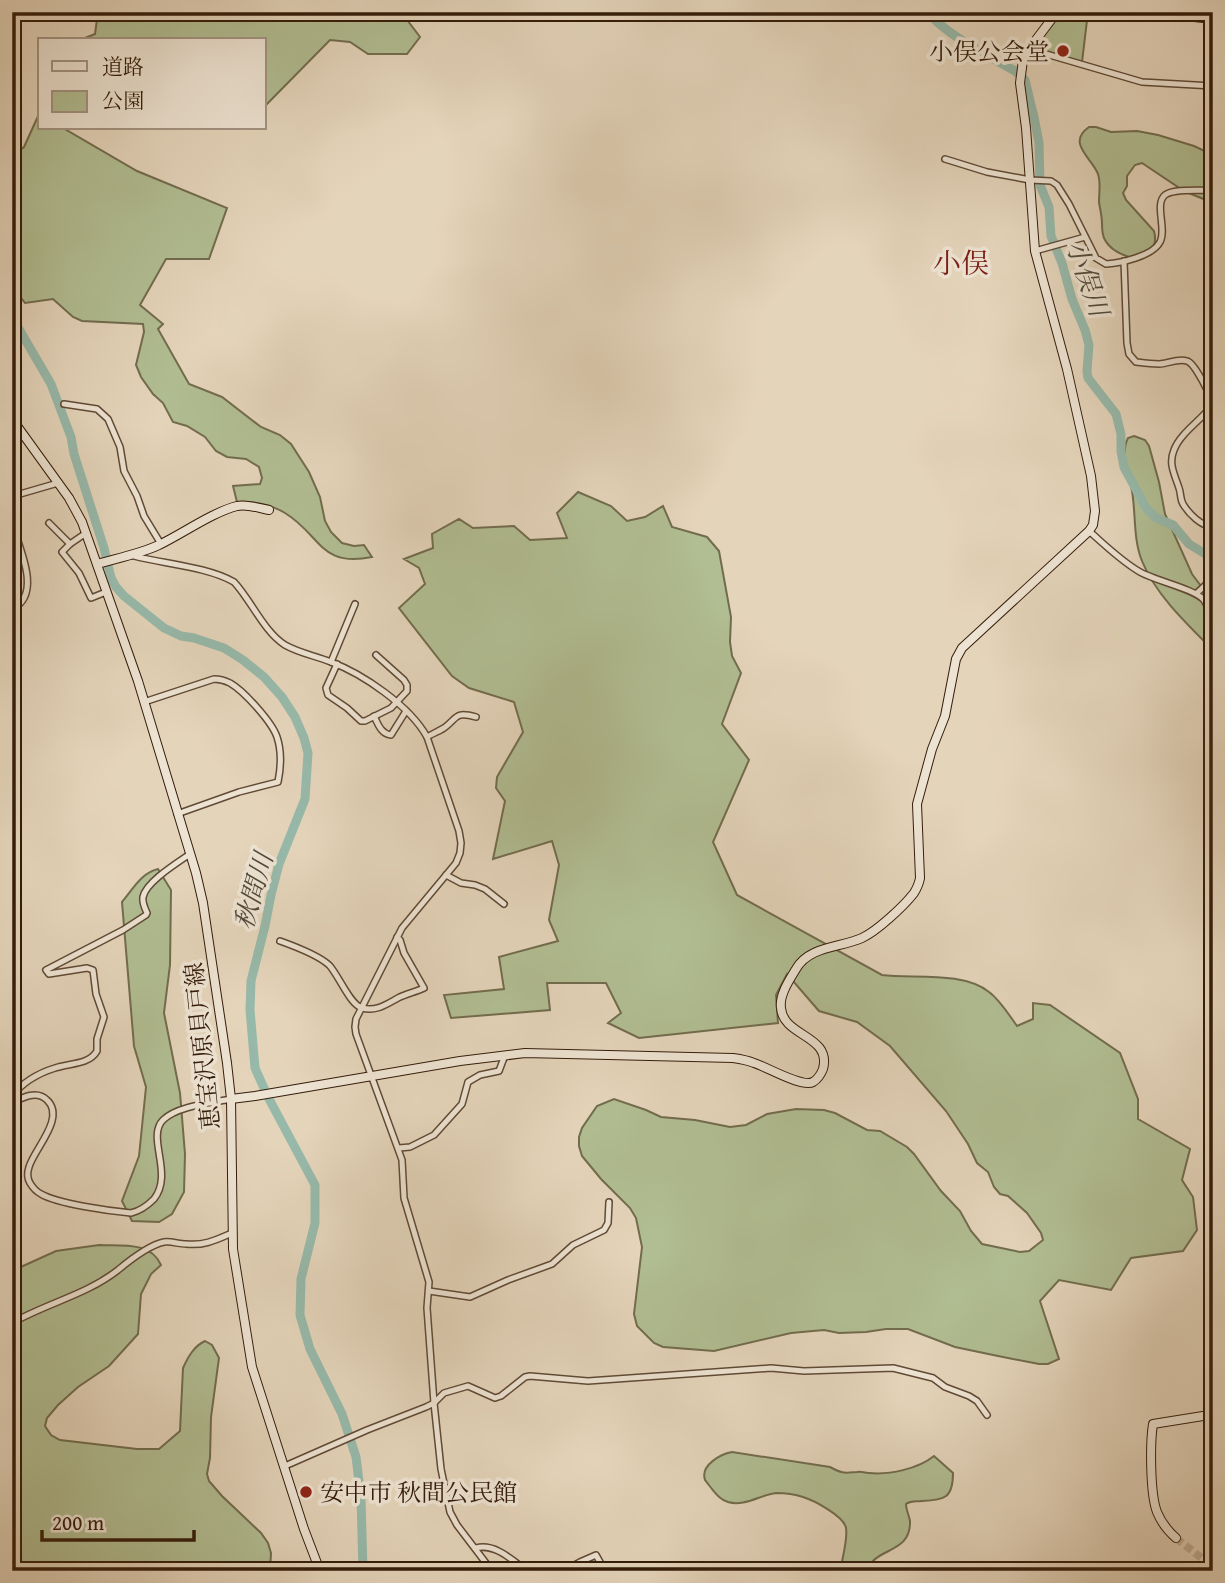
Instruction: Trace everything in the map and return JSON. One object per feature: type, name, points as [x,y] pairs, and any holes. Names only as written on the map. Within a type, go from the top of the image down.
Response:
[{"type":"street","points":[[12,1103],[29,1095],[38,1095],[52,1106],[49,1129],[28,1169],[28,1179],[38,1192],[68,1202],[131,1213],[150,1203],[159,1190],[162,1165],[157,1131],[161,1121],[186,1108],[231,1099],[505,1055],[536,1053],[733,1058],[754,1063],[795,1081],[814,1082],[822,1072],[824,1054],[817,1045],[791,1026],[780,1007],[794,972],[801,961],[810,955],[870,933],[916,890],[920,878],[917,804],[932,749],[945,716],[956,659],[968,642],[1093,525],[1095,511],[1091,476],[1067,369],[1035,251],[1020,83],[1022,63],[1029,48],[1056,12]]},
{"type":"street","points":[[1147,12],[1213,19]]},
{"type":"street","points":[[1029,48],[1142,82],[1213,86]]},
{"type":"street","points":[[945,159],[987,172],[1051,181],[1057,185],[1096,258],[1106,264],[1124,261],[1153,250],[1160,244],[1162,197],[1175,192],[1213,190]]},
{"type":"street","points":[[1035,251],[1086,237]]},
{"type":"street","points":[[1124,261],[1129,354],[1136,362],[1190,362],[1213,404],[1175,447],[1172,468],[1183,504],[1199,522],[1213,527]]},
{"type":"street","points":[[64,404],[97,410],[108,419],[120,447],[124,471],[144,516],[161,544]]},
{"type":"street","name":"恵宝沢原貝戸線","points":[[12,419],[76,510],[99,564],[190,854],[203,903],[227,1063],[231,1099],[232,1233],[252,1367],[320,1571]]},
{"type":"street","points":[[12,504],[20,495],[58,483]]},
{"type":"street","points":[[99,564],[161,544],[237,506],[269,510]]},
{"type":"street","points":[[49,523],[70,544]]},
{"type":"street","points":[[12,524],[24,561],[27,587],[24,600],[12,609]]},
{"type":"street","points":[[1089,531],[1143,574],[1197,593],[1213,620]]},
{"type":"street","points":[[86,533],[62,552],[79,573],[91,598],[106,592]]},
{"type":"street","points":[[133,555],[226,577],[240,588],[272,634],[283,644],[359,675],[406,711],[421,725],[427,737],[459,831],[460,853],[456,863],[402,928],[355,1027],[399,1148],[404,1198],[426,1269],[434,1403],[441,1469],[450,1512],[492,1571]]},
{"type":"street","points":[[1197,593],[1213,578]]},
{"type":"street","points":[[355,604],[326,688],[328,695],[361,721],[391,708],[407,691],[404,680],[376,655]]},
{"type":"street","points":[[144,702],[214,679],[222,679],[240,690],[277,736],[281,760],[278,782],[239,792],[177,814]]},
{"type":"street","points":[[374,716],[380,729],[391,735],[406,711]]},
{"type":"street","points":[[427,737],[446,727],[456,717],[466,714],[476,717]]},
{"type":"street","points":[[12,1096],[32,1079],[55,1068],[90,1059],[97,1051],[97,1039],[104,1017],[96,994],[93,971],[87,968],[49,974],[46,970],[146,915],[143,898],[146,890],[190,854]]},
{"type":"street","points":[[446,875],[461,883],[485,889],[504,904]]},
{"type":"street","points":[[280,941],[327,963],[362,1009],[381,1008],[424,988],[397,937]]},
{"type":"street","points":[[399,1148],[410,1147],[434,1135],[462,1104],[468,1082],[480,1075],[499,1071],[505,1055]]},
{"type":"street","points":[[429,1291],[470,1297],[552,1264],[573,1245],[604,1230],[608,1223],[610,1202]]},
{"type":"street","points":[[12,1323],[39,1308],[90,1288],[133,1257],[156,1245],[167,1242],[202,1245],[232,1233]]},
{"type":"street","points":[[285,1466],[434,1403],[444,1393],[468,1387],[495,1398],[530,1376],[588,1381],[771,1368],[804,1371],[882,1367],[933,1378],[945,1387],[969,1396],[987,1415]]},
{"type":"street","points":[[1177,1538],[1167,1530],[1153,1501],[1153,1424],[1203,1416]]},
{"type":"street","points":[[476,1548],[483,1546],[495,1549],[527,1571]]},
{"type":"street","points":[[564,1571],[596,1555],[605,1571]]},
{"type":"green space","points":[[98,12],[401,12],[420,37],[407,54],[368,54],[350,42],[330,40],[266,105],[266,38],[85,38],[95,34]]},
{"type":"green space","points":[[1061,12],[1088,12],[1082,62],[1035,46]]},
{"type":"green space","points":[[38,116],[38,130],[66,130],[137,171],[227,208],[209,259],[166,259],[140,305],[163,324],[158,329],[189,384],[222,397],[261,427],[280,435],[291,444],[309,472],[331,532],[342,543],[364,545],[372,557],[355,559],[331,554],[285,513],[261,504],[237,502],[233,486],[260,484],[262,478],[259,467],[246,459],[227,457],[216,451],[205,437],[187,426],[173,422],[163,403],[141,377],[136,365],[144,332],[143,324],[82,321],[73,317],[53,299],[25,303],[12,286],[12,156],[24,147]]},
{"type":"green space","points":[[1089,127],[1111,132],[1137,131],[1158,135],[1213,155],[1213,203],[1184,191],[1142,163],[1135,165],[1127,176],[1127,186],[1123,193],[1126,200],[1154,231],[1155,243],[1151,250],[1132,258],[1117,252],[1107,244],[1103,236],[1099,177],[1080,145],[1083,133]]},
{"type":"green space","points":[[1134,436],[1145,440],[1149,446],[1165,514],[1192,574],[1213,602],[1213,650],[1164,597],[1142,561],[1137,544],[1132,491],[1125,457],[1128,438]]},
{"type":"green space","points":[[578,492],[611,506],[627,521],[645,517],[663,506],[672,527],[707,537],[719,551],[731,617],[732,656],[741,673],[722,724],[749,760],[713,842],[737,895],[882,975],[952,978],[978,985],[997,999],[1017,1026],[1033,1019],[1033,1003],[1050,1005],[1120,1053],[1138,1099],[1138,1119],[1190,1149],[1182,1180],[1193,1197],[1197,1230],[1183,1251],[1131,1258],[1111,1290],[1059,1280],[1040,1301],[1059,1359],[1048,1364],[1039,1364],[998,1356],[955,1347],[908,1329],[791,1333],[714,1351],[663,1347],[654,1343],[637,1326],[634,1314],[642,1247],[636,1218],[582,1156],[579,1146],[582,1128],[597,1106],[614,1099],[661,1117],[730,1127],[746,1125],[767,1114],[796,1109],[835,1113],[867,1130],[880,1131],[907,1147],[960,1211],[982,1244],[1020,1252],[1029,1251],[1043,1240],[1027,1213],[994,1187],[988,1172],[977,1163],[946,1111],[890,1046],[857,1022],[819,1011],[787,974],[776,995],[778,1023],[639,1038],[608,1023],[621,1013],[606,983],[547,983],[550,1010],[451,1018],[444,995],[504,989],[499,957],[558,941],[549,920],[559,865],[552,841],[493,859],[505,801],[496,788],[497,777],[523,732],[514,702],[469,688],[452,676],[399,608],[425,584],[419,568],[404,559],[433,548],[432,534],[459,519],[473,528],[514,526],[530,540],[567,538],[557,513]]},
{"type":"green space","points":[[158,869],[171,890],[170,965],[164,1013],[180,1093],[185,1154],[184,1192],[172,1214],[159,1222],[132,1221],[122,1201],[139,1156],[146,1087],[134,1046],[122,902],[142,878]]},
{"type":"green space","points":[[99,1245],[143,1248],[156,1257],[161,1265],[151,1274],[141,1294],[138,1334],[109,1366],[78,1387],[58,1405],[47,1418],[45,1426],[51,1435],[60,1440],[159,1449],[180,1431],[185,1364],[201,1343],[205,1341],[212,1345],[219,1358],[207,1474],[209,1481],[222,1496],[268,1543],[271,1553],[270,1571],[12,1571],[12,1271],[56,1251]]},
{"type":"green space","points":[[732,1452],[830,1467],[844,1472],[867,1473],[912,1468],[934,1456],[953,1473],[953,1481],[949,1493],[942,1498],[906,1504],[910,1521],[905,1540],[877,1557],[867,1571],[840,1571],[846,1544],[846,1528],[828,1509],[790,1494],[776,1493],[734,1503],[723,1500],[716,1493],[704,1475],[708,1465],[722,1455]]},
{"type":"waterway","name":"小俣川","points":[[928,12],[956,37],[1015,71],[1025,80],[1039,143],[1040,185],[1049,207],[1051,236],[1089,345],[1088,378],[1116,414],[1124,467],[1146,508],[1156,518],[1173,525],[1189,544],[1213,562]]},
{"type":"waterway","name":"秋間川","points":[[12,317],[51,384],[71,437],[111,578],[116,587],[164,628],[181,636],[224,648],[243,660],[264,677],[282,697],[304,738],[308,753],[305,799],[279,864],[251,981],[250,1010],[255,1068],[315,1185],[315,1223],[301,1279],[300,1315],[310,1349],[342,1414],[356,1457],[361,1498],[363,1571]]},
{"type":"tunnel","points":[[1176,1538],[1213,1567]]},
{"type":"place","name":"小俣公会堂","points":[[1063,51]]},
{"type":"place","name":"安中市 秋間公民館","points":[[306,1492]]},
{"type":"district","name":"小俣","points":[[961,262]]}]
